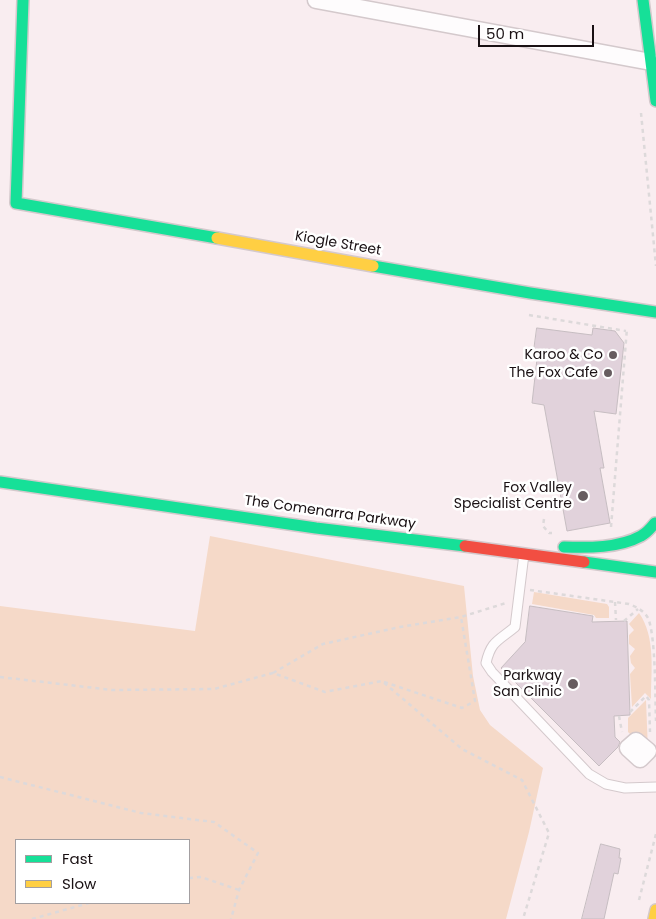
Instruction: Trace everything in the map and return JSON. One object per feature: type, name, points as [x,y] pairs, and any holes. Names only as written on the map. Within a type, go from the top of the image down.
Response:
[{"type":"street","name":"Kiogle Street","points":[[23,0],[16,203],[520,292],[656,312]]},
{"type":"street","points":[[316,0],[651,62]]},
{"type":"street","points":[[643,0],[656,101]]},
{"type":"street","name":"The Comenarra Parkway","points":[[0,482],[316,528],[493,549],[656,572]]},
{"type":"street","points":[[655,539],[656,516]]},
{"type":"street","points":[[493,549],[542,545],[583,548],[604,547],[640,537],[655,523]]},
{"type":"street","points":[[654,919],[656,910]]},
{"type":"lane","points":[[524,554],[515,627],[499,638],[489,649],[486,664],[589,774],[606,784],[625,788],[656,787]]},
{"type":"path","points":[[640,109],[656,266]]},
{"type":"path","points":[[529,315],[626,331]]},
{"type":"path","points":[[610,536],[627,325]]},
{"type":"path","points":[[544,519],[542,526],[549,533],[558,533]]},
{"type":"path","points":[[519,589],[629,604],[638,608],[648,618],[653,638],[656,721]]},
{"type":"path","points":[[615,602],[616,620]]},
{"type":"path","points":[[0,677],[112,690],[214,689],[273,673],[323,644],[400,627],[461,617],[505,603],[518,606]]},
{"type":"path","points":[[624,621],[638,608]]},
{"type":"path","points":[[273,673],[325,692],[382,681],[462,708],[475,700],[461,617]]},
{"type":"path","points":[[382,681],[462,749],[522,780],[549,833],[523,919]]},
{"type":"path","points":[[630,712],[646,696],[649,700],[650,734]]},
{"type":"path","points":[[620,720],[624,716]]},
{"type":"path","points":[[0,777],[141,813],[214,822],[258,854],[239,890],[231,919]]},
{"type":"path","points":[[639,900],[656,834]]},
{"type":"path","points":[[190,878],[200,877],[239,890]]},
{"type":"path","points":[[32,919],[85,904]]},
{"type":"shaded area","points":[[210,536],[464,586],[473,676],[480,710],[490,725],[543,768],[529,832],[506,919],[0,919],[0,606],[195,631]]},
{"type":"shaded area","points":[[534,592],[607,604],[609,607],[609,618],[596,618],[594,615],[532,604]]},
{"type":"shaded area","points":[[639,613],[644,622],[650,643],[652,666],[651,699],[645,693],[632,707],[630,674],[635,668],[631,663],[630,656],[635,649],[629,644],[629,635],[634,630],[629,624]]},
{"type":"shaded area","points":[[646,700],[648,751],[628,732],[628,718]]},
{"type":"building","points":[[537,328],[592,335],[593,328],[615,331],[624,343],[616,414],[594,411],[604,468],[600,468],[610,523],[567,531],[544,405],[532,403],[537,359],[533,358]]},
{"type":"building","name":"Parkway San Clinic","points":[[530,606],[593,616],[592,622],[627,621],[630,715],[614,716],[615,737],[620,742],[618,747],[599,766],[501,668],[525,642]]},
{"type":"building","points":[[601,844],[620,849],[619,858],[621,858],[618,874],[614,873],[604,919],[582,919]]},
{"type":"traffic: fast","points":[[23,0],[16,203],[217,238]]},
{"type":"traffic: fast","points":[[643,0],[656,101]]},
{"type":"traffic: fast","points":[[373,266],[656,312]]},
{"type":"traffic: fast","points":[[0,482],[316,528],[465,546]]},
{"type":"traffic: fast","points":[[564,547],[593,547],[623,543],[643,535],[655,523]]},
{"type":"traffic: fast","points":[[584,562],[656,572]]},
{"type":"traffic: slow","points":[[217,238],[373,266]]},
{"type":"traffic: slow","points":[[654,919],[656,910]]},
{"type":"traffic: jam","points":[[465,546],[584,562]]},
{"type":"place","name":"Karoo & Co","points":[[613,355]]},
{"type":"place","name":"The Fox Cafe","points":[[608,373]]},
{"type":"place","name":"Fox Valley Specialist Centre","points":[[583,496]]},
{"type":"place","name":"Parkway San Clinic","points":[[573,684]]}]
